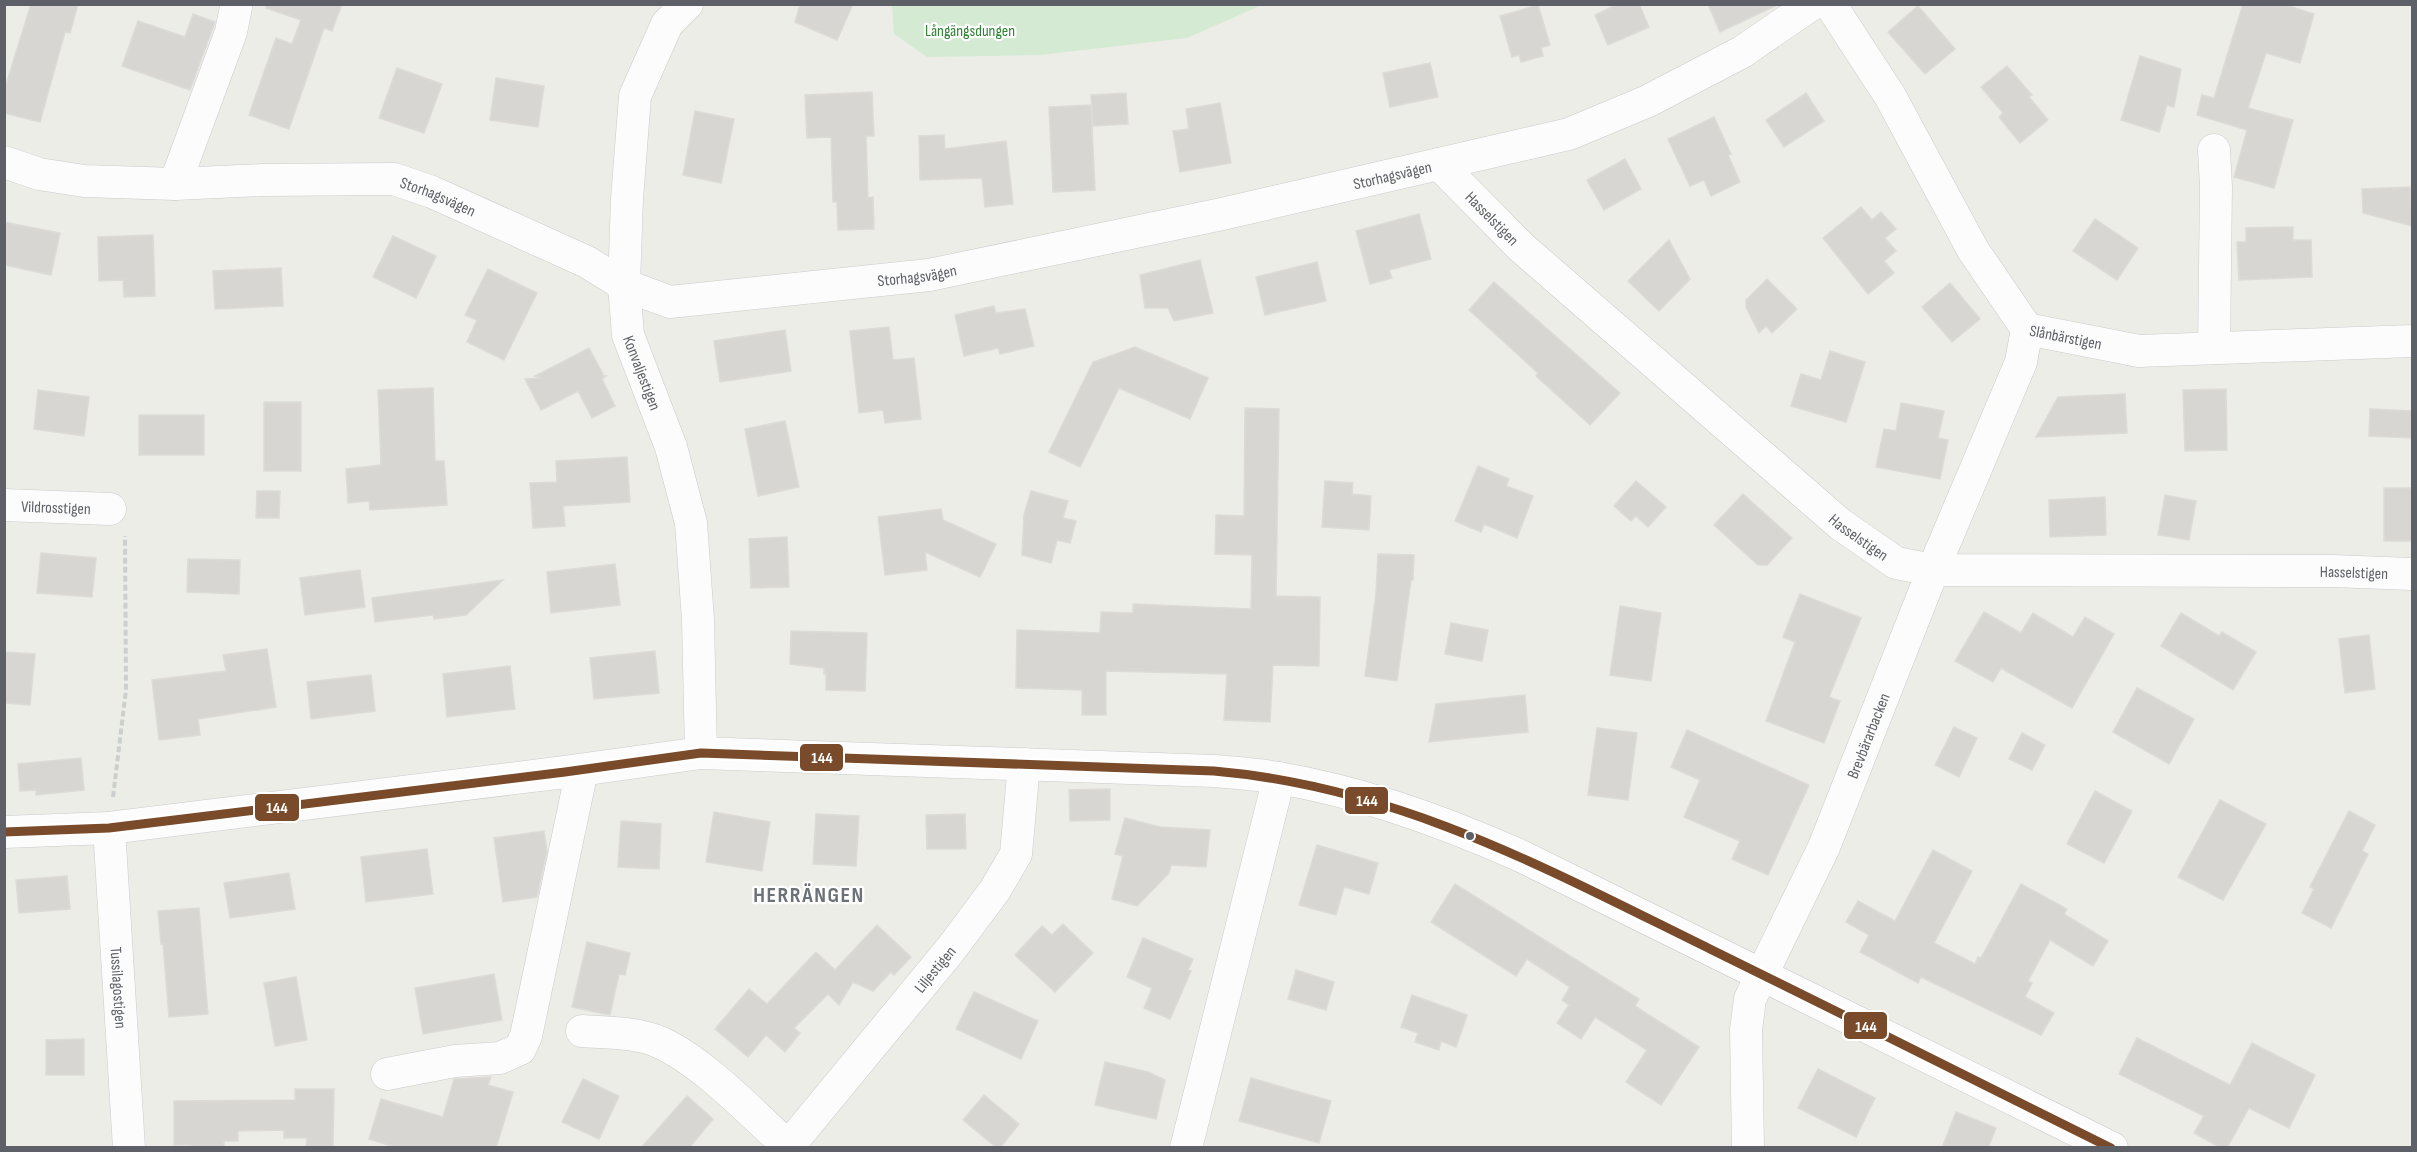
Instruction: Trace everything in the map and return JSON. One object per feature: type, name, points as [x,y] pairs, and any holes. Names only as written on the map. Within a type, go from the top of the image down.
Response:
[{"type":"street","name":"Konvaljestigen","points":[[687,4],[667,24],[635,96],[627,199],[624,285],[628,335],[671,447],[691,523],[698,620],[701,753]]},
{"type":"street","name":"Storhagsvägen","points":[[4,162],[39,174],[84,181],[175,184],[264,180],[394,179],[432,192],[587,262],[624,285],[670,302],[929,275],[1222,214],[1569,134],[1648,101],[1742,52],[1812,4]]},
{"type":"street","name":"Slånbärstigen","points":[[1830,4],[1890,96],[1973,250],[2027,329],[2139,351],[2412,342]]},
{"type":"street","points":[[175,184],[231,32],[236,8]]},
{"type":"street","points":[[2214,150],[2216,187],[2214,348]]},
{"type":"street","name":"Hasselstigen","points":[[1439,164],[1521,247],[1840,524],[1896,563],[1933,570],[2332,571],[2412,574]]},
{"type":"street","name":"Brevbärarbacken","points":[[1748,1148],[1746,1030],[1750,999],[1824,847],[1933,570],[2021,362],[2027,329]]},
{"type":"street","name":"Vildrosstigen","points":[[4,505],[110,508]]},
{"type":"street","points":[[4,832],[109,828],[582,770],[701,753],[1214,771],[1279,778],[1398,808],[1464,830],[1523,856],[2112,1148]]},
{"type":"street","name":"Liljestigen","points":[[788,1147],[951,949],[994,890],[1016,854],[1024,764]]},
{"type":"street","points":[[387,1074],[455,1061],[500,1058],[520,1049],[526,1036],[582,770]]},
{"type":"street","points":[[1186,1148],[1279,778]]},
{"type":"street","name":"Tussilagostigen","points":[[109,828],[129,1148]]},
{"type":"street","points":[[582,1031],[631,1035],[666,1046],[709,1075],[788,1147]]},
{"type":"path","points":[[109,828],[126,690],[125,537],[110,508]]},
{"type":"green space","name":"Långängsdungen","points":[[892,4],[1262,5],[1187,38],[1040,55],[927,57],[894,34]]},
{"type":"building","points":[[31,4],[78,4],[70,33],[65,32],[40,122],[4,113],[4,91]]},
{"type":"building","points":[[267,4],[342,4],[332,31],[324,28],[289,129],[249,115],[276,38],[292,44],[301,20],[266,8]]},
{"type":"building","points":[[800,4],[853,4],[837,40],[795,22]]},
{"type":"building","points":[[1618,4],[1639,4],[1649,27],[1608,45],[1595,15]]},
{"type":"building","points":[[1708,4],[1779,4],[1720,32]]},
{"type":"building","points":[[2243,4],[2283,4],[2314,14],[2300,63],[2266,53],[2248,108],[2293,120],[2274,188],[2234,177],[2247,130],[2197,115],[2202,95],[2214,98]]},
{"type":"building","points":[[1538,5],[1550,45],[1541,48],[1543,56],[1521,62],[1519,55],[1512,57],[1500,16]]},
{"type":"building","points":[[1918,6],[1955,49],[1925,74],[1888,32]]},
{"type":"building","points":[[193,14],[215,22],[190,90],[122,66],[138,21],[185,37]]},
{"type":"building","points":[[2140,56],[2181,69],[2174,107],[2167,105],[2159,132],[2121,120]]},
{"type":"building","points":[[1430,63],[1438,97],[1390,107],[1383,73]]},
{"type":"building","points":[[2007,66],[2032,95],[2029,97],[2048,120],[2020,143],[1999,117],[2003,113],[1981,87]]},
{"type":"building","points":[[397,68],[442,84],[424,133],[379,118]]},
{"type":"building","points":[[496,78],[544,86],[538,127],[490,120]]},
{"type":"building","points":[[872,92],[874,136],[866,136],[868,198],[873,197],[874,229],[838,230],[837,202],[833,202],[831,137],[807,138],[805,95]]},
{"type":"building","points":[[1126,93],[1128,124],[1093,126],[1091,95]]},
{"type":"building","points":[[1806,93],[1824,121],[1784,147],[1766,120]]},
{"type":"building","points":[[1220,103],[1231,163],[1180,172],[1173,131],[1189,129],[1186,109]]},
{"type":"building","points":[[1091,105],[1095,190],[1053,192],[1049,107]]},
{"type":"building","points":[[695,111],[734,119],[721,183],[683,175]]},
{"type":"building","points":[[1714,117],[1731,154],[1728,155],[1740,182],[1711,196],[1704,180],[1690,186],[1668,139]]},
{"type":"building","points":[[944,135],[945,149],[1006,141],[1013,204],[985,207],[982,178],[920,180],[919,136]]},
{"type":"building","points":[[1625,159],[1641,189],[1604,210],[1587,180]]},
{"type":"building","points":[[2410,187],[2412,226],[2363,213],[2362,189]]},
{"type":"building","points":[[1861,207],[1872,220],[1881,212],[1896,229],[1885,238],[1896,251],[1884,261],[1894,273],[1868,294],[1823,238]]},
{"type":"building","points":[[1419,214],[1431,259],[1389,270],[1392,278],[1370,284],[1356,231]]},
{"type":"building","points":[[2095,219],[2138,248],[2117,280],[2073,251]]},
{"type":"building","points":[[4,222],[60,233],[51,275],[4,265]]},
{"type":"building","points":[[2293,227],[2293,240],[2311,240],[2312,277],[2239,280],[2237,242],[2246,242],[2246,228]]},
{"type":"building","points":[[153,235],[155,296],[124,297],[123,280],[99,281],[98,237]]},
{"type":"building","points":[[393,236],[436,256],[416,298],[373,277]]},
{"type":"building","points":[[1669,240],[1690,279],[1659,311],[1628,281]]},
{"type":"building","points":[[1200,260],[1213,313],[1174,321],[1168,308],[1145,308],[1140,275]]},
{"type":"building","points":[[1317,262],[1326,301],[1265,315],[1256,277]]},
{"type":"building","points":[[281,268],[283,306],[215,309],[213,271]]},
{"type":"building","points":[[488,269],[537,293],[504,360],[467,342],[477,320],[465,315]]},
{"type":"building","points":[[1767,279],[1797,309],[1772,333],[1766,326],[1759,333],[1746,307],[1746,300]]},
{"type":"building","points":[[1494,282],[1620,393],[1590,425],[1536,376],[1538,373],[1469,310]]},
{"type":"building","points":[[1950,283],[1980,319],[1952,342],[1922,307]]},
{"type":"building","points":[[994,306],[996,313],[1025,309],[1034,346],[1000,354],[998,348],[964,356],[955,315]]},
{"type":"building","points":[[889,327],[893,360],[914,358],[921,419],[885,423],[883,410],[859,413],[850,331]]},
{"type":"building","points":[[785,330],[791,371],[720,382],[714,341]]},
{"type":"building","points":[[1135,347],[1208,378],[1190,419],[1119,388],[1080,467],[1049,452],[1093,362]]},
{"type":"building","points":[[589,348],[606,376],[602,379],[615,406],[592,418],[578,391],[541,410],[525,379],[541,378],[535,376]]},
{"type":"building","points":[[1830,351],[1865,362],[1846,422],[1791,406],[1801,374],[1821,380]]},
{"type":"building","points":[[433,388],[435,461],[444,461],[447,505],[370,510],[369,501],[348,503],[346,469],[381,465],[378,390]]},
{"type":"building","points":[[2226,389],[2227,450],[2185,451],[2183,390]]},
{"type":"building","points":[[38,390],[89,397],[84,436],[34,429]]},
{"type":"building","points":[[2125,394],[2127,433],[2036,437],[2058,397]]},
{"type":"building","points":[[264,402],[301,402],[301,471],[264,471]]},
{"type":"building","points":[[1901,403],[1944,411],[1938,438],[1948,440],[1940,479],[1876,467],[1884,429],[1896,431]]},
{"type":"building","points":[[1245,408],[1279,409],[1276,596],[1320,597],[1319,666],[1273,665],[1270,722],[1224,720],[1227,674],[1106,671],[1106,715],[1082,715],[1082,690],[1016,688],[1017,630],[1100,633],[1101,612],[1133,613],[1133,604],[1251,609],[1252,555],[1215,554],[1216,515],[1244,516]]},
{"type":"building","points":[[2370,409],[2412,411],[2412,438],[2369,436]]},
{"type":"building","points":[[139,415],[204,415],[204,455],[139,455]]},
{"type":"building","points":[[785,421],[799,487],[758,496],[745,429]]},
{"type":"building","points":[[627,457],[630,502],[563,506],[565,526],[533,528],[530,483],[557,482],[556,461]]},
{"type":"building","points":[[1478,466],[1509,479],[1506,486],[1533,496],[1517,538],[1484,524],[1481,532],[1455,521]]},
{"type":"building","points":[[1325,481],[1353,483],[1352,494],[1371,496],[1369,530],[1322,527]]},
{"type":"building","points":[[1636,481],[1666,507],[1648,527],[1636,516],[1631,521],[1614,506]]},
{"type":"building","points":[[2384,488],[2412,488],[2412,541],[2384,541]]},
{"type":"building","points":[[257,491],[280,491],[279,518],[256,518]]},
{"type":"building","points":[[1031,491],[1068,501],[1063,518],[1076,521],[1070,543],[1057,540],[1051,563],[1022,555],[1024,515]]},
{"type":"building","points":[[1743,494],[1792,538],[1767,565],[1758,565],[1714,525]]},
{"type":"building","points":[[2165,495],[2196,501],[2189,540],[2158,535]]},
{"type":"building","points":[[2105,497],[2106,535],[2050,537],[2049,500]]},
{"type":"building","points":[[941,509],[943,520],[996,544],[980,577],[925,552],[927,570],[885,575],[878,517]]},
{"type":"building","points":[[787,537],[789,587],[751,588],[749,539]]},
{"type":"building","points":[[41,553],[96,558],[92,597],[37,593]]},
{"type":"building","points":[[1378,554],[1414,555],[1413,580],[1411,580],[1397,681],[1365,676],[1376,593]]},
{"type":"building","points":[[188,559],[240,560],[239,594],[187,592]]},
{"type":"building","points":[[615,564],[620,605],[551,613],[547,572]]},
{"type":"building","points":[[360,570],[365,607],[305,615],[300,578]]},
{"type":"building","points":[[503,580],[466,615],[434,619],[433,615],[375,622],[372,598]]},
{"type":"building","points":[[1800,594],[1861,618],[1829,697],[1840,701],[1824,743],[1766,721],[1795,642],[1783,637]]},
{"type":"building","points":[[1620,606],[1661,613],[1651,681],[1610,675]]},
{"type":"building","points":[[1984,612],[2021,633],[2033,613],[2073,637],[2085,617],[2114,634],[2072,708],[2001,668],[1993,682],[1955,661]]},
{"type":"building","points":[[2181,613],[2219,636],[2222,632],[2256,652],[2233,690],[2161,646]]},
{"type":"building","points":[[1451,623],[1488,630],[1482,661],[1445,654]]},
{"type":"building","points":[[791,631],[867,633],[865,691],[826,690],[824,668],[790,664]]},
{"type":"building","points":[[2369,635],[2375,689],[2345,693],[2339,639]]},
{"type":"building","points":[[267,649],[276,707],[198,719],[200,735],[159,740],[152,680],[226,671],[223,655]]},
{"type":"building","points":[[655,651],[659,693],[594,699],[590,658]]},
{"type":"building","points":[[4,652],[35,654],[30,705],[4,703]]},
{"type":"building","points":[[510,666],[515,709],[447,717],[443,674]]},
{"type":"building","points":[[371,675],[375,711],[311,719],[307,682]]},
{"type":"building","points":[[2137,688],[2194,719],[2169,764],[2113,732]]},
{"type":"building","points":[[1525,695],[1528,732],[1429,742],[1436,704]]},
{"type":"building","points":[[1954,727],[1977,738],[1959,777],[1935,765]]},
{"type":"building","points":[[1597,728],[1637,733],[1628,800],[1588,795]]},
{"type":"building","points":[[1687,730],[1809,785],[1768,875],[1732,859],[1740,841],[1684,817],[1700,780],[1671,767]]},
{"type":"building","points":[[2022,733],[2045,745],[2032,770],[2009,759]]},
{"type":"building","points":[[81,758],[84,790],[36,795],[36,790],[20,791],[18,764]]},
{"type":"building","points":[[1110,789],[1110,820],[1070,821],[1069,790]]},
{"type":"building","points":[[2095,791],[2132,811],[2104,863],[2067,844]]},
{"type":"building","points":[[2220,800],[2266,824],[2223,900],[2178,877]]},
{"type":"building","points":[[2349,811],[2375,825],[2362,851],[2368,854],[2331,928],[2302,913],[2314,889],[2310,887]]},
{"type":"building","points":[[714,812],[770,822],[762,871],[706,862]]},
{"type":"building","points":[[816,814],[859,816],[856,866],[813,864]]},
{"type":"building","points":[[965,814],[966,849],[927,849],[926,815]]},
{"type":"building","points":[[1125,818],[1160,827],[1210,830],[1206,867],[1171,865],[1169,873],[1137,906],[1112,899],[1123,856],[1115,854]]},
{"type":"building","points":[[621,821],[661,824],[659,869],[618,867]]},
{"type":"building","points":[[544,831],[547,851],[537,897],[503,902],[494,838]]},
{"type":"building","points":[[1317,845],[1378,863],[1369,894],[1344,887],[1336,915],[1299,905]]},
{"type":"building","points":[[427,849],[433,894],[366,902],[361,857]]},
{"type":"building","points":[[1933,850],[1972,871],[1934,943],[1975,964],[1978,957],[1981,958],[2021,884],[2067,909],[2064,914],[2108,941],[2093,966],[2050,940],[2028,981],[2032,983],[2025,997],[2054,1013],[2041,1035],[1921,977],[1918,983],[1860,952],[1869,935],[1846,922],[1858,901],[1895,921]]},
{"type":"building","points":[[289,873],[295,909],[230,918],[224,883]]},
{"type":"building","points":[[67,876],[70,909],[19,913],[16,880]]},
{"type":"building","points":[[1455,884],[1639,999],[1635,1006],[1699,1047],[1661,1105],[1626,1082],[1647,1050],[1595,1017],[1581,1039],[1557,1023],[1569,1005],[1562,1000],[1570,987],[1527,959],[1516,976],[1431,922]]},
{"type":"building","points":[[199,908],[208,1014],[169,1017],[158,911]]},
{"type":"building","points":[[1063,924],[1093,953],[1055,992],[1015,955],[1042,926],[1052,935]]},
{"type":"building","points":[[877,925],[911,957],[894,975],[891,972],[873,991],[853,982],[839,1005],[828,994],[794,1028],[800,1033],[785,1052],[766,1035],[748,1057],[715,1029],[749,989],[767,1004],[816,952],[835,970]]},
{"type":"building","points":[[1143,938],[1193,959],[1188,970],[1191,971],[1170,1019],[1144,1008],[1152,988],[1127,977]]},
{"type":"building","points":[[587,942],[630,953],[625,975],[619,974],[610,1015],[572,1007]]},
{"type":"building","points":[[1296,970],[1334,982],[1326,1010],[1288,999]]},
{"type":"building","points":[[494,974],[502,1020],[423,1034],[415,988]]},
{"type":"building","points":[[296,977],[307,1040],[275,1046],[264,983]]},
{"type":"building","points":[[974,992],[1038,1021],[1021,1059],[956,1029]]},
{"type":"building","points":[[1412,995],[1467,1015],[1456,1047],[1441,1041],[1439,1050],[1415,1042],[1418,1033],[1401,1027]]},
{"type":"building","points":[[2137,1038],[2230,1085],[2252,1043],[2315,1075],[2289,1128],[2249,1108],[2227,1148],[2221,1148],[2194,1133],[2204,1116],[2119,1074]]},
{"type":"building","points":[[84,1039],[84,1075],[46,1075],[46,1040]]},
{"type":"building","points":[[1105,1062],[1148,1072],[1165,1080],[1156,1119],[1095,1105]]},
{"type":"building","points":[[1818,1069],[1875,1098],[1856,1137],[1798,1108]]},
{"type":"building","points":[[491,1077],[488,1085],[513,1092],[496,1148],[398,1148],[369,1139],[381,1099],[443,1117],[454,1079]]},
{"type":"building","points":[[1251,1078],[1331,1101],[1319,1143],[1239,1121]]},
{"type":"building","points":[[583,1079],[619,1096],[599,1139],[562,1122]]},
{"type":"building","points":[[295,1089],[334,1089],[333,1148],[306,1148],[307,1138],[284,1138],[284,1130],[238,1131],[238,1141],[224,1141],[224,1148],[191,1148],[191,1145],[174,1145],[174,1101],[295,1100]]},
{"type":"building","points":[[984,1095],[1019,1124],[1000,1148],[997,1148],[963,1120]]},
{"type":"building","points":[[687,1096],[713,1119],[689,1148],[641,1148]]},
{"type":"building","points":[[1956,1112],[1996,1128],[1988,1148],[1942,1148]]},
{"type":"transit line","name":"144","points":[[4,832],[109,828],[701,753],[1214,771],[1282,780],[1347,794],[1409,813],[1530,862],[2111,1148]]},
{"type":"district","name":"HERRÄNGEN","points":[[809,894]]}]
